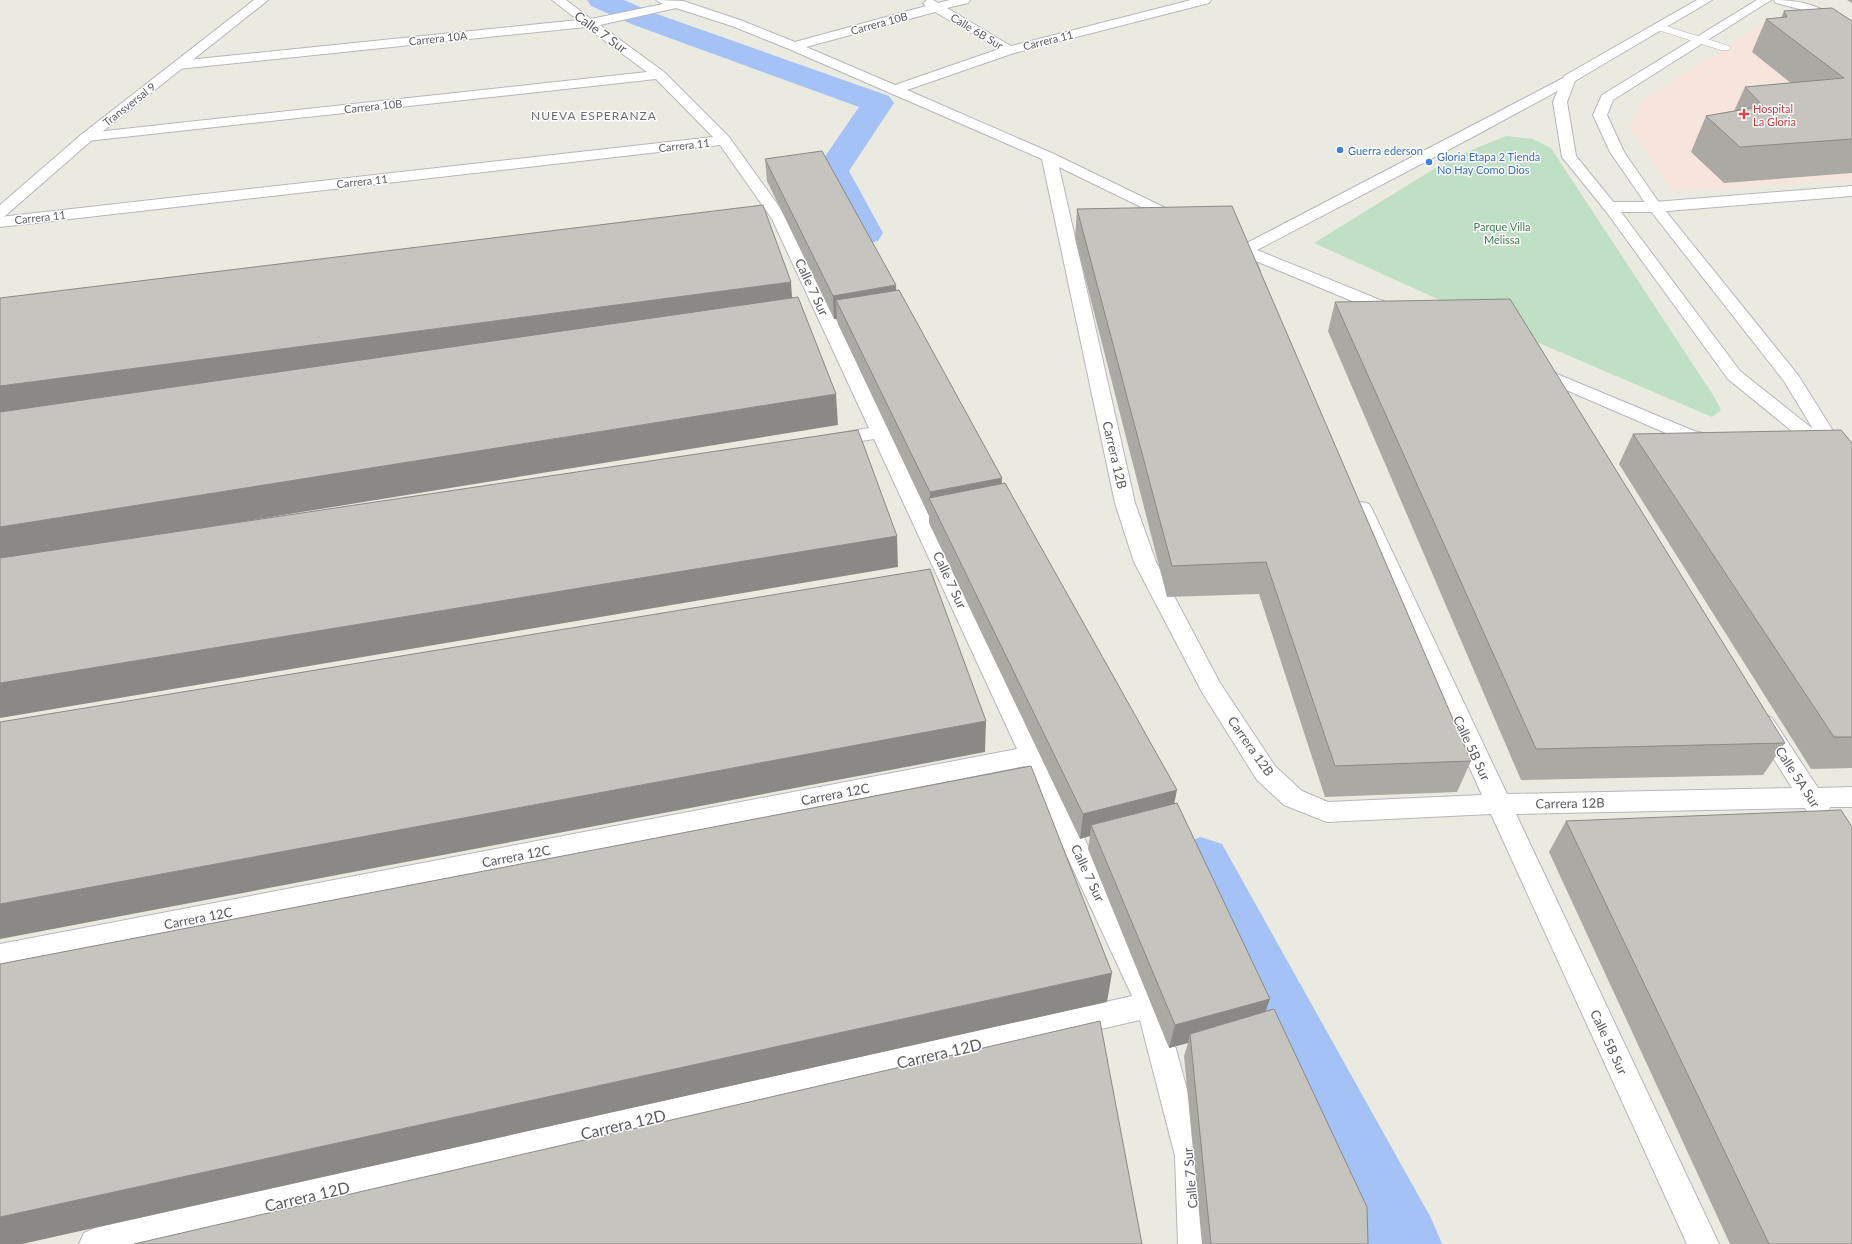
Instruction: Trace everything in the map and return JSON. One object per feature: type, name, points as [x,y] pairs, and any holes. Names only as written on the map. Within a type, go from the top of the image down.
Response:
[{"type":"street","name":"Transversal 9","points":[[0,213],[87,138],[262,0]]},
{"type":"street","name":"Calle 7 Sur","points":[[558,0],[660,75],[724,140],[772,220],[816,313],[881,432],[1150,1005],[1190,1156],[1194,1244]]},
{"type":"street","points":[[662,0],[736,24],[794,46],[1049,157],[1192,226]]},
{"type":"street","name":"Carrera 10A","points":[[178,65],[589,23],[614,19],[696,0]]},
{"type":"street","name":"Calle 6B Sur","points":[[925,0],[1009,50]]},
{"type":"street","name":"Carrera 10B","points":[[794,46],[964,0]]},
{"type":"street","name":"Carrera 11","points":[[894,90],[1009,50],[1205,0]]},
{"type":"street","points":[[1243,251],[1464,136],[1569,79],[1706,0]]},
{"type":"street","points":[[1765,0],[1607,98],[1600,115],[1617,152],[1655,207],[1792,379],[1849,467]]},
{"type":"street","points":[[1780,0],[1811,8],[1850,28]]},
{"type":"street","name":"Carrera 10B","points":[[87,138],[660,75]]},
{"type":"street","points":[[1569,79],[1560,102],[1569,158],[1610,207],[1734,375],[1849,467]]},
{"type":"street","name":"Carrera 11","points":[[0,222],[724,140]]},
{"type":"street","name":"Carrera 12B","points":[[1049,157],[1125,503],[1145,562],[1211,688],[1266,772],[1293,798],[1327,812],[1498,804],[1812,799],[1852,797]]},
{"type":"street","points":[[1610,207],[1655,207],[1852,191]]},
{"type":"street","points":[[1221,240],[1243,251],[1406,317]]},
{"type":"street","points":[[1243,251],[1263,294]]},
{"type":"street","points":[[1517,362],[1689,436],[1728,443]]},
{"type":"street","points":[[1539,371],[1560,404]]},
{"type":"street","points":[[810,443],[881,432]]},
{"type":"street","points":[[1812,458],[1849,467]]},
{"type":"street","name":"Calle 5B Sur","points":[[1352,488],[1703,1244]]},
{"type":"street","points":[[924,578],[948,574]]},
{"type":"street","name":"Calle 5A Sur","points":[[1752,705],[1828,823]]},
{"type":"street","name":"Carrera 12C","points":[[0,956],[1033,755]]},
{"type":"street","name":"Carrera 12D","points":[[96,1244],[1150,1005]]},
{"type":"lane","points":[[1659,27],[1725,48]]},
{"type":"shaded area","name":"Hospital La Gloria","points":[[1773,17],[1816,25],[1852,49],[1852,180],[1673,192],[1629,127],[1642,101]]},
{"type":"green space","name":"Parque Villa Melissa","points":[[1506,136],[1533,139],[1551,148],[1713,395],[1721,410],[1712,417],[1455,307],[1314,243],[1450,159]]},
{"type":"building","points":[[1832,8],[1852,21],[1852,139],[1740,147],[1706,116],[1763,106],[1745,87],[1844,78],[1766,19],[1787,17],[1784,11]]},
{"type":"building","points":[[822,151],[896,285],[833,296],[765,159]]},
{"type":"building","points":[[763,205],[791,282],[0,386],[0,298]]},
{"type":"building","points":[[1232,206],[1471,761],[1335,766],[1266,562],[1172,566],[1077,209]]},
{"type":"building","points":[[899,290],[1002,478],[930,492],[836,300]]},
{"type":"building","points":[[798,297],[836,394],[0,527],[0,412]]},
{"type":"building","points":[[1510,299],[1785,743],[1536,749],[1335,302]]},
{"type":"building","points":[[858,430],[897,536],[0,683],[0,558]]},
{"type":"building","points":[[1841,430],[1852,443],[1852,737],[1834,737],[1633,434]]},
{"type":"building","points":[[1005,483],[1177,790],[1083,814],[929,498]]},
{"type":"building","points":[[930,569],[986,721],[0,904],[0,722]]},
{"type":"building","points":[[1031,766],[1112,973],[0,1217],[0,964]]},
{"type":"building","points":[[1177,803],[1270,999],[1175,1025],[1091,825]]},
{"type":"building","points":[[1841,810],[1852,827],[1852,1244],[1769,1244],[1566,821]]},
{"type":"building","points":[[1274,1009],[1367,1207],[1368,1244],[1211,1244],[1190,1034]]},
{"type":"building","points":[[1100,1021],[1142,1244],[134,1244]]},
{"type":"waterway","points":[[601,0],[644,19],[878,103],[832,171],[865,233]]},
{"type":"waterway","points":[[1201,862],[1405,1244]]},
{"type":"place","name":"Hospital La Gloria","points":[[1744,114]]},
{"type":"place","name":"Guerra ederson","points":[[1340,150]]},
{"type":"place","name":"Gloria Etapa 2 Tienda No Hay Como Dios","points":[[1429,162]]},
{"type":"district","name":"NUEVA ESPERANZA","points":[[594,115]]}]
